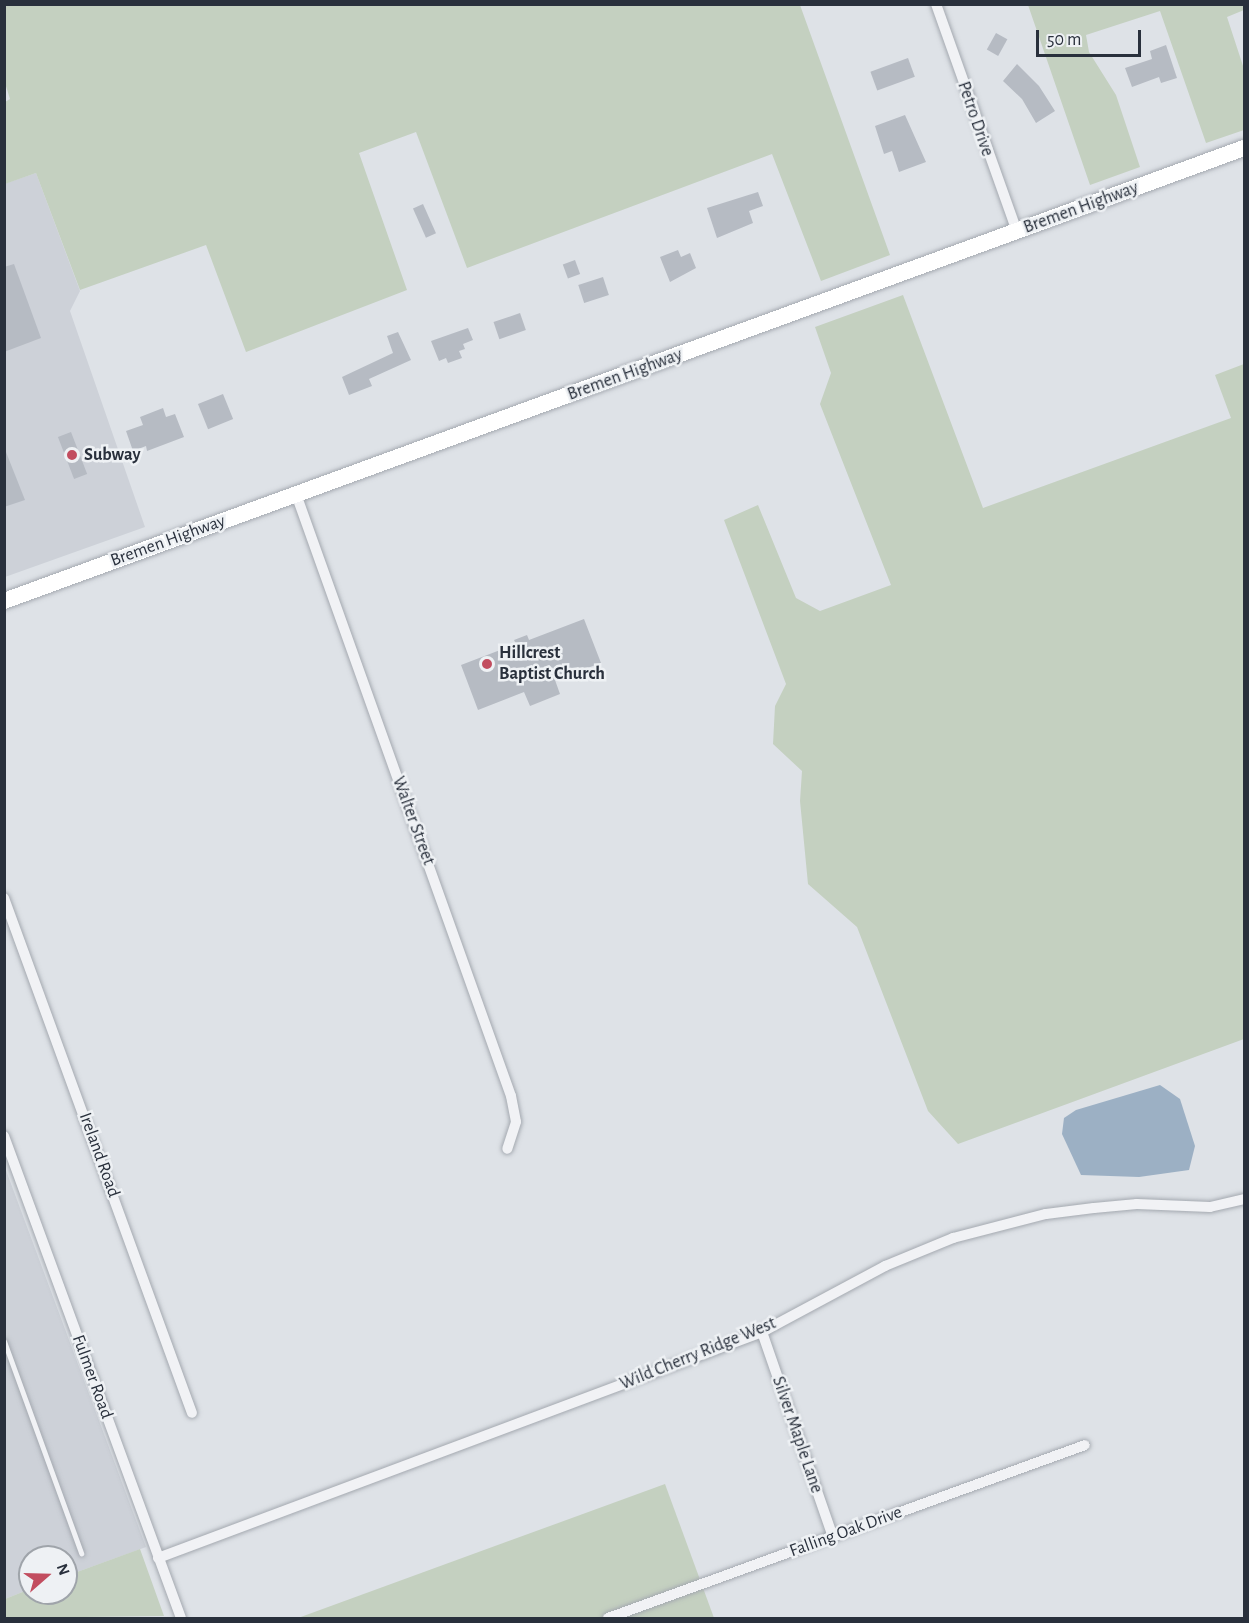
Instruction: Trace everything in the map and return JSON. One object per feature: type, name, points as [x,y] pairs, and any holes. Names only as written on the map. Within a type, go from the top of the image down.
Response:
[{"type":"main road","name":"Bremen Highway","points":[[4,601],[1245,148]]},
{"type":"street","name":"Petro Drive","points":[[936,4],[1017,231]]},
{"type":"street","name":"Walter Street","points":[[296,494],[511,1096],[516,1122],[507,1149]]},
{"type":"street","name":"Ireland Road","points":[[4,898],[192,1413]]},
{"type":"street","name":"Fulmer Road","points":[[4,1136],[181,1618]]},
{"type":"street","name":"Wild Cherry Ridge West","points":[[158,1558],[762,1332],[885,1266],[927,1247],[993,1226],[1094,1208],[1137,1204],[1210,1208],[1245,1199]]},
{"type":"street","name":"Silver Maple Lane","points":[[762,1332],[833,1537]]},
{"type":"street","name":"Falling Oak Drive","points":[[608,1618],[1084,1445]]},
{"type":"lane","points":[[4,1341],[81,1553]]},
{"type":"shaded area","points":[[36,173],[80,291],[70,311],[145,527],[5,577],[4,184]]},
{"type":"shaded area","points":[[4,1165],[146,1547],[78,1572],[78,1545],[18,1545],[18,1594],[5,1599]]},
{"type":"green space","points":[[5,4],[800,5],[890,255],[821,281],[772,154],[467,268],[416,132],[359,153],[407,290],[246,352],[206,245],[80,290],[36,173],[5,184],[5,102],[10,99],[5,83]]},
{"type":"green space","points":[[1028,5],[1244,5],[1244,10],[1227,17],[1244,69],[1244,130],[1206,143],[1160,11],[1086,35],[1089,52],[1116,95],[1140,167],[1090,185]]},
{"type":"green space","points":[[903,295],[983,508],[1231,418],[1215,375],[1244,364],[1244,1039],[958,1144],[928,1111],[857,927],[808,884],[800,801],[802,771],[773,744],[775,706],[786,684],[724,520],[758,505],[796,598],[820,611],[891,585],[820,404],[831,373],[815,327]]},
{"type":"green space","points":[[665,1484],[714,1618],[298,1618]]},
{"type":"green space","points":[[140,1549],[164,1616],[5,1618],[5,1599],[18,1594],[18,1605],[78,1605],[78,1572]]},
{"type":"water","points":[[1160,1085],[1180,1099],[1195,1146],[1189,1170],[1139,1177],[1081,1175],[1062,1134],[1064,1118],[1076,1110]]},
{"type":"building","points":[[996,33],[1007,39],[998,56],[987,50]]},
{"type":"building","points":[[1166,45],[1177,78],[1161,83],[1159,77],[1132,87],[1125,68],[1152,59],[1150,51]]},
{"type":"building","points":[[908,58],[915,77],[877,90],[870,72]]},
{"type":"building","points":[[1017,64],[1039,86],[1055,111],[1036,123],[1022,99],[1003,81]]},
{"type":"building","points":[[905,115],[926,162],[899,172],[892,151],[884,154],[875,126]]},
{"type":"building","points":[[758,192],[763,206],[749,211],[753,223],[717,238],[707,208]]},
{"type":"building","points":[[423,204],[436,233],[426,238],[413,208]]},
{"type":"building","points":[[678,250],[681,257],[690,253],[696,268],[670,282],[660,257]]},
{"type":"building","points":[[575,260],[580,274],[568,279],[563,264]]},
{"type":"building","points":[[14,264],[41,338],[4,352],[4,267]]},
{"type":"building","points":[[603,277],[609,295],[584,303],[578,285]]},
{"type":"building","points":[[520,313],[526,330],[499,339],[494,322]]},
{"type":"building","points":[[468,328],[473,340],[463,344],[465,349],[459,351],[462,358],[448,363],[446,358],[439,361],[431,341]]},
{"type":"building","points":[[398,332],[411,360],[369,379],[372,386],[349,395],[342,377],[393,353],[387,336]]},
{"type":"building","points":[[223,394],[233,419],[208,429],[198,404]]},
{"type":"building","points":[[163,408],[166,417],[175,414],[184,437],[147,451],[146,446],[133,451],[126,431],[143,425],[140,417]]},
{"type":"building","name":"Subway","points":[[71,432],[87,474],[74,479],[58,437]]},
{"type":"building","points":[[4,447],[25,500],[4,507]]},
{"type":"building","name":"Hillcrest Baptist Church","points":[[584,619],[601,663],[555,680],[560,694],[530,706],[524,692],[478,710],[461,665],[516,644],[514,640],[527,635],[529,640]]},
{"type":"place","name":"Subway","points":[[72,455]]},
{"type":"place","name":"Hillcrest Baptist Church","points":[[487,664]]}]
